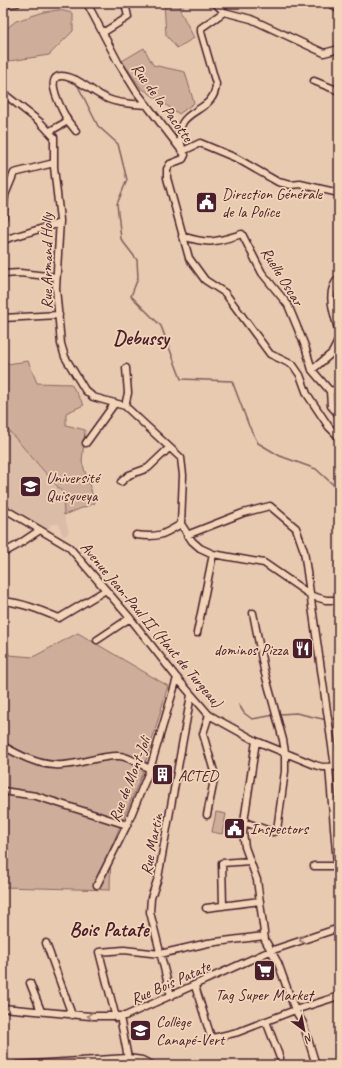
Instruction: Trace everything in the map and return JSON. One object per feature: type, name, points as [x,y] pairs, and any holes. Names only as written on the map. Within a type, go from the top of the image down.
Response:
[{"type":"street","points":[[4,3],[17,3]]},
{"type":"street","name":"Rue de la Pacotte","points":[[87,3],[104,32],[118,62],[136,91],[183,151],[185,157],[170,164],[167,172],[182,236],[189,258],[199,274],[225,293],[270,354],[293,365],[300,375],[306,394],[329,427],[339,437]]},
{"type":"street","points":[[104,32],[128,17],[125,3]]},
{"type":"street","points":[[215,3],[224,12],[250,19],[324,53],[339,49]]},
{"type":"street","points":[[331,3],[339,10]]},
{"type":"street","points":[[224,12],[201,28],[200,32],[216,84],[216,89],[204,106],[180,124],[179,130],[183,151],[200,143],[236,158],[278,182],[290,185],[300,184],[339,193]]},
{"type":"street","points":[[76,131],[58,104],[53,84],[57,77],[62,76],[75,80],[109,100],[147,105]]},
{"type":"street","points":[[314,81],[339,91]]},
{"type":"street","points":[[3,93],[50,131],[68,121]]},
{"type":"street","name":"Rue Armand Holly","points":[[50,131],[54,137],[54,163],[60,223],[56,288],[61,344],[65,357],[85,390],[94,398],[125,406],[181,458],[183,475],[181,524]]},
{"type":"street","points":[[3,218],[5,195],[14,173],[54,163]]},
{"type":"street","points":[[3,240],[60,223]]},
{"type":"street","name":"Ruelle Oscar","points":[[182,236],[202,242],[215,242],[242,234],[262,273],[288,305],[305,346],[312,370]]},
{"type":"street","points":[[3,274],[20,273],[56,277]]},
{"type":"street","points":[[339,278],[335,282],[330,292],[339,333]]},
{"type":"street","points":[[3,318],[59,315]]},
{"type":"street","points":[[339,339],[332,354],[312,370],[330,391],[331,406],[339,415]]},
{"type":"street","points":[[125,406],[128,393],[126,368]]},
{"type":"street","points":[[330,391],[339,389]]},
{"type":"street","points":[[86,443],[116,403]]},
{"type":"street","points":[[121,482],[129,475],[148,468],[169,448]]},
{"type":"street","points":[[187,535],[243,513],[270,506],[296,528],[304,551],[312,596],[334,767],[338,864],[333,866],[314,866]]},
{"type":"street","name":"Avenue Jean-Paul II (Haut de Turgeau)","points":[[3,508],[69,547],[130,618],[177,678],[209,715],[256,741],[315,765],[334,767]]},
{"type":"street","points":[[136,535],[154,537],[165,534],[181,524],[187,535],[200,548],[214,554],[264,563],[312,596],[326,600],[339,600]]},
{"type":"street","points":[[3,553],[40,530]]},
{"type":"street","points":[[197,633],[214,554]]},
{"type":"street","points":[[3,601],[18,602],[59,618],[106,590]]},
{"type":"street","points":[[244,822],[273,832],[277,830],[285,771],[285,752],[283,740],[264,670],[253,613]]},
{"type":"street","points":[[97,640],[130,618]]},
{"type":"street","name":"Rue de Mont-Joli","points":[[97,885],[127,825],[150,769],[177,678]]},
{"type":"street","name":"Rue Martin","points":[[172,996],[150,912],[151,898],[158,878],[191,695]]},
{"type":"street","points":[[207,815],[215,775],[203,734],[209,715]]},
{"type":"street","points":[[256,741],[243,837],[257,880],[264,936],[270,951],[278,963],[295,1010],[303,1023],[316,1065]]},
{"type":"street","points":[[3,746],[41,763],[56,765],[73,764],[89,759],[120,756],[150,769]]},
{"type":"street","points":[[3,791],[43,798],[127,825]]},
{"type":"street","points":[[223,906],[222,863],[250,861]]},
{"type":"street","points":[[206,908],[260,901]]},
{"type":"street","name":"Rue Bois Patate","points":[[3,1008],[118,1018],[195,986],[270,951],[339,928]]},
{"type":"street","points":[[128,1058],[99,952],[124,950],[160,954],[208,943],[264,936]]},
{"type":"street","points":[[46,943],[72,1015]]},
{"type":"street","points":[[30,983],[41,1011]]},
{"type":"street","points":[[195,986],[210,1034],[214,1038],[238,1032],[295,1010],[339,996]]},
{"type":"street","points":[[266,1021],[280,1058]]},
{"type":"street","points":[[16,1065],[93,1062],[128,1058],[142,1060],[152,1065]]},
{"type":"shaded area","points":[[164,3],[185,3],[179,8],[194,38],[177,48],[166,35]]},
{"type":"shaded area","points":[[59,10],[73,13],[73,31],[49,55],[3,62],[3,31],[16,21],[44,12]]},
{"type":"shaded area","points":[[144,48],[153,65],[185,72],[194,103],[179,114],[140,87],[122,61]]},
{"type":"shaded area","points":[[3,339],[7,364],[28,361],[37,383],[71,384],[84,405],[66,413],[66,425],[85,430],[82,462],[95,503],[64,515],[63,493],[3,424]]},
{"type":"shaded area","name":"Université Quisqueya","points":[[3,424],[63,493],[64,515],[69,532],[65,536],[63,536],[59,524],[51,524],[48,530],[3,502]]},
{"type":"shaded area","points":[[3,627],[5,628],[9,655],[33,657],[78,633],[168,686],[142,774],[111,848],[110,890],[3,887]]},
{"type":"shaded area","points":[[216,812],[226,814],[222,834],[212,832]]},
{"type":"waterway","points":[[76,82],[98,126],[118,144],[127,180],[117,204],[121,239],[137,260],[138,278],[131,296],[161,326],[181,379],[232,381],[249,426],[258,443],[280,456],[316,469],[339,490]]},
{"type":"waterway","points":[[339,510],[339,528]]},
{"type":"waterway","points":[[239,705],[244,713],[252,719],[275,715]]},
{"type":"waterway","points":[[280,714],[296,713],[327,720]]},
{"type":"waterway","points":[[333,719],[339,718]]},
{"type":"place","name":"Direction Générale de la Police","points":[[207,202]]},
{"type":"place","name":"Université Quisqueya","points":[[30,486]]},
{"type":"place","name":"dominos Pizza","points":[[303,649]]},
{"type":"place","name":"ACTED","points":[[163,775]]},
{"type":"place","name":"Inspectors","points":[[234,828]]},
{"type":"place","name":"Tag Super Market","points":[[264,970]]},
{"type":"place","name":"Collège Canapé-Vert","points":[[141,1030]]},
{"type":"district","name":"Debussy","points":[[141,338]]},
{"type":"district","name":"Bois Patate","points":[[109,929]]}]
